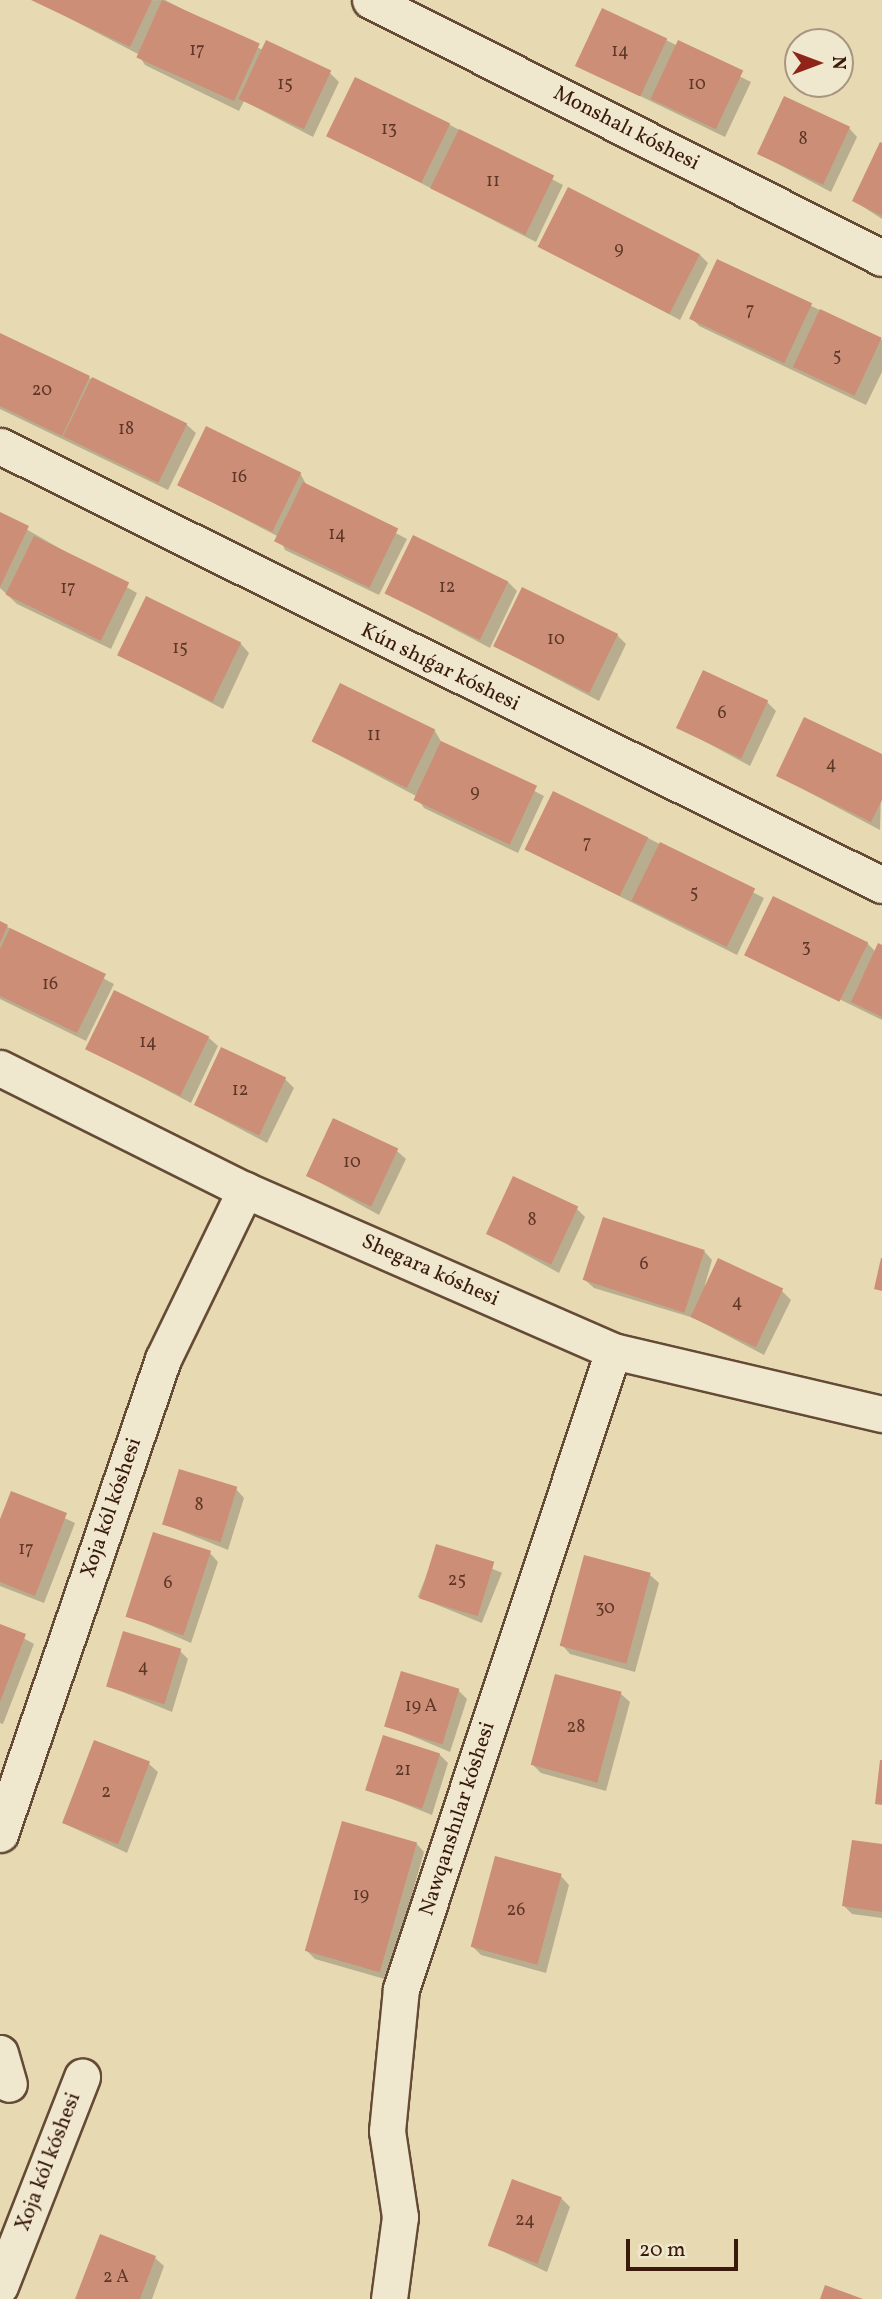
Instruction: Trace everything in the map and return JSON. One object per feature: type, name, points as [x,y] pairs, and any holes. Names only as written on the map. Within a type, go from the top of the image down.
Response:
[{"type":"street","name":"Monshalı kóshesi","points":[[370,0],[882,258]]},
{"type":"street","name":"Kún shıǵar kóshesi","points":[[0,446],[882,885]]},
{"type":"street","name":"Shegara kóshesi","points":[[0,1069],[245,1190],[612,1351],[882,1414]]},
{"type":"street","name":"Xoja kól kóshesi","points":[[0,1834],[163,1359],[245,1190]]},
{"type":"street","name":"Nawqanshılar kóshesi","points":[[388,2299],[400,2217],[387,2131],[401,1990],[612,1351]]},
{"type":"street","name":"Xoja kól kóshesi","points":[[0,2286],[82,2077]]},
{"type":"building","points":[[31,0],[152,0],[130,47]]},
{"type":"building","points":[[162,0],[260,44],[234,101],[136,58]]},
{"type":"building","points":[[602,8],[667,38],[640,96],[575,66]]},
{"type":"building","points":[[266,40],[331,70],[304,129],[239,99]]},
{"type":"building","points":[[678,40],[743,70],[716,129],[651,99]]},
{"type":"building","points":[[355,77],[450,123],[421,183],[326,136]]},
{"type":"building","points":[[784,96],[850,127],[823,185],[757,154]]},
{"type":"building","points":[[459,129],[554,175],[525,235],[430,188]]},
{"type":"building","points":[[880,142],[882,143],[882,216],[852,201]]},
{"type":"building","points":[[568,187],[700,254],[669,314],[538,247]]},
{"type":"building","points":[[717,259],[812,303],[784,363],[689,319]]},
{"type":"building","points":[[820,309],[882,338],[855,396],[793,367]]},
{"type":"building","points":[[0,333],[90,376],[62,436],[0,406]]},
{"type":"building","points":[[92,377],[187,423],[158,483],[63,436]]},
{"type":"building","points":[[206,426],[301,472],[272,532],[177,485]]},
{"type":"building","points":[[303,482],[398,528],[369,588],[274,541]]},
{"type":"building","points":[[0,512],[29,526],[0,587]]},
{"type":"building","points":[[413,535],[508,581],[480,640],[385,593]]},
{"type":"building","points":[[34,536],[129,582],[101,641],[6,594]]},
{"type":"building","points":[[522,587],[618,634],[589,693],[493,646]]},
{"type":"building","points":[[146,596],[241,642],[212,702],[117,655]]},
{"type":"building","points":[[703,670],[768,700],[741,758],[676,728]]},
{"type":"building","points":[[340,683],[435,729],[407,788],[312,741]]},
{"type":"building","points":[[804,717],[882,754],[882,800],[871,822],[776,776]]},
{"type":"building","points":[[441,741],[537,786],[510,845],[414,800]]},
{"type":"building","points":[[553,791],[648,837],[620,896],[525,849]]},
{"type":"building","points":[[660,842],[755,888],[727,947],[632,900]]},
{"type":"building","points":[[773,896],[868,942],[839,1002],[744,955]]},
{"type":"building","points":[[0,921],[8,925],[0,943]]},
{"type":"building","points":[[10,928],[106,974],[77,1033],[0,996],[0,949]]},
{"type":"building","points":[[878,943],[882,945],[882,1017],[851,1002]]},
{"type":"building","points":[[114,990],[209,1036],[180,1096],[85,1049]]},
{"type":"building","points":[[221,1047],[286,1077],[259,1135],[194,1105]]},
{"type":"building","points":[[333,1118],[398,1148],[371,1206],[306,1176]]},
{"type":"building","points":[[513,1176],[578,1206],[551,1264],[486,1234]]},
{"type":"building","points":[[603,1217],[705,1250],[684,1313],[583,1280]]},
{"type":"building","points":[[718,1258],[783,1288],[756,1347],[691,1317]]},
{"type":"building","points":[[882,1258],[882,1291],[874,1289]]},
{"type":"building","points":[[179,1469],[237,1487],[220,1542],[162,1524]]},
{"type":"building","points":[[11,1491],[67,1513],[35,1596],[0,1582],[0,1519]]},
{"type":"building","points":[[153,1532],[211,1551],[184,1635],[125,1617]]},
{"type":"building","points":[[436,1544],[494,1562],[478,1616],[419,1599]]},
{"type":"building","points":[[584,1555],[651,1573],[626,1664],[560,1646]]},
{"type":"building","points":[[0,1624],[26,1634],[0,1702]]},
{"type":"building","points":[[123,1631],[181,1649],[164,1704],[106,1686]]},
{"type":"building","points":[[401,1671],[459,1689],[442,1744],[384,1726]]},
{"type":"building","points":[[555,1674],[622,1692],[597,1783],[531,1765]]},
{"type":"building","points":[[383,1735],[440,1754],[422,1809],[365,1790]]},
{"type":"building","points":[[94,1740],[150,1762],[118,1845],[62,1823]]},
{"type":"building","points":[[882,1760],[882,1805],[875,1804]]},
{"type":"building","points":[[342,1821],[417,1842],[380,1972],[305,1951]]},
{"type":"building","points":[[852,1840],[882,1844],[882,1912],[842,1906]]},
{"type":"building","points":[[495,1856],[562,1874],[537,1965],[471,1947]]},
{"type":"building","points":[[512,2179],[562,2197],[538,2264],[488,2246]]},
{"type":"building","points":[[100,2234],[156,2256],[140,2299],[75,2299]]},
{"type":"building","points":[[825,2285],[863,2299],[820,2299]]}]
